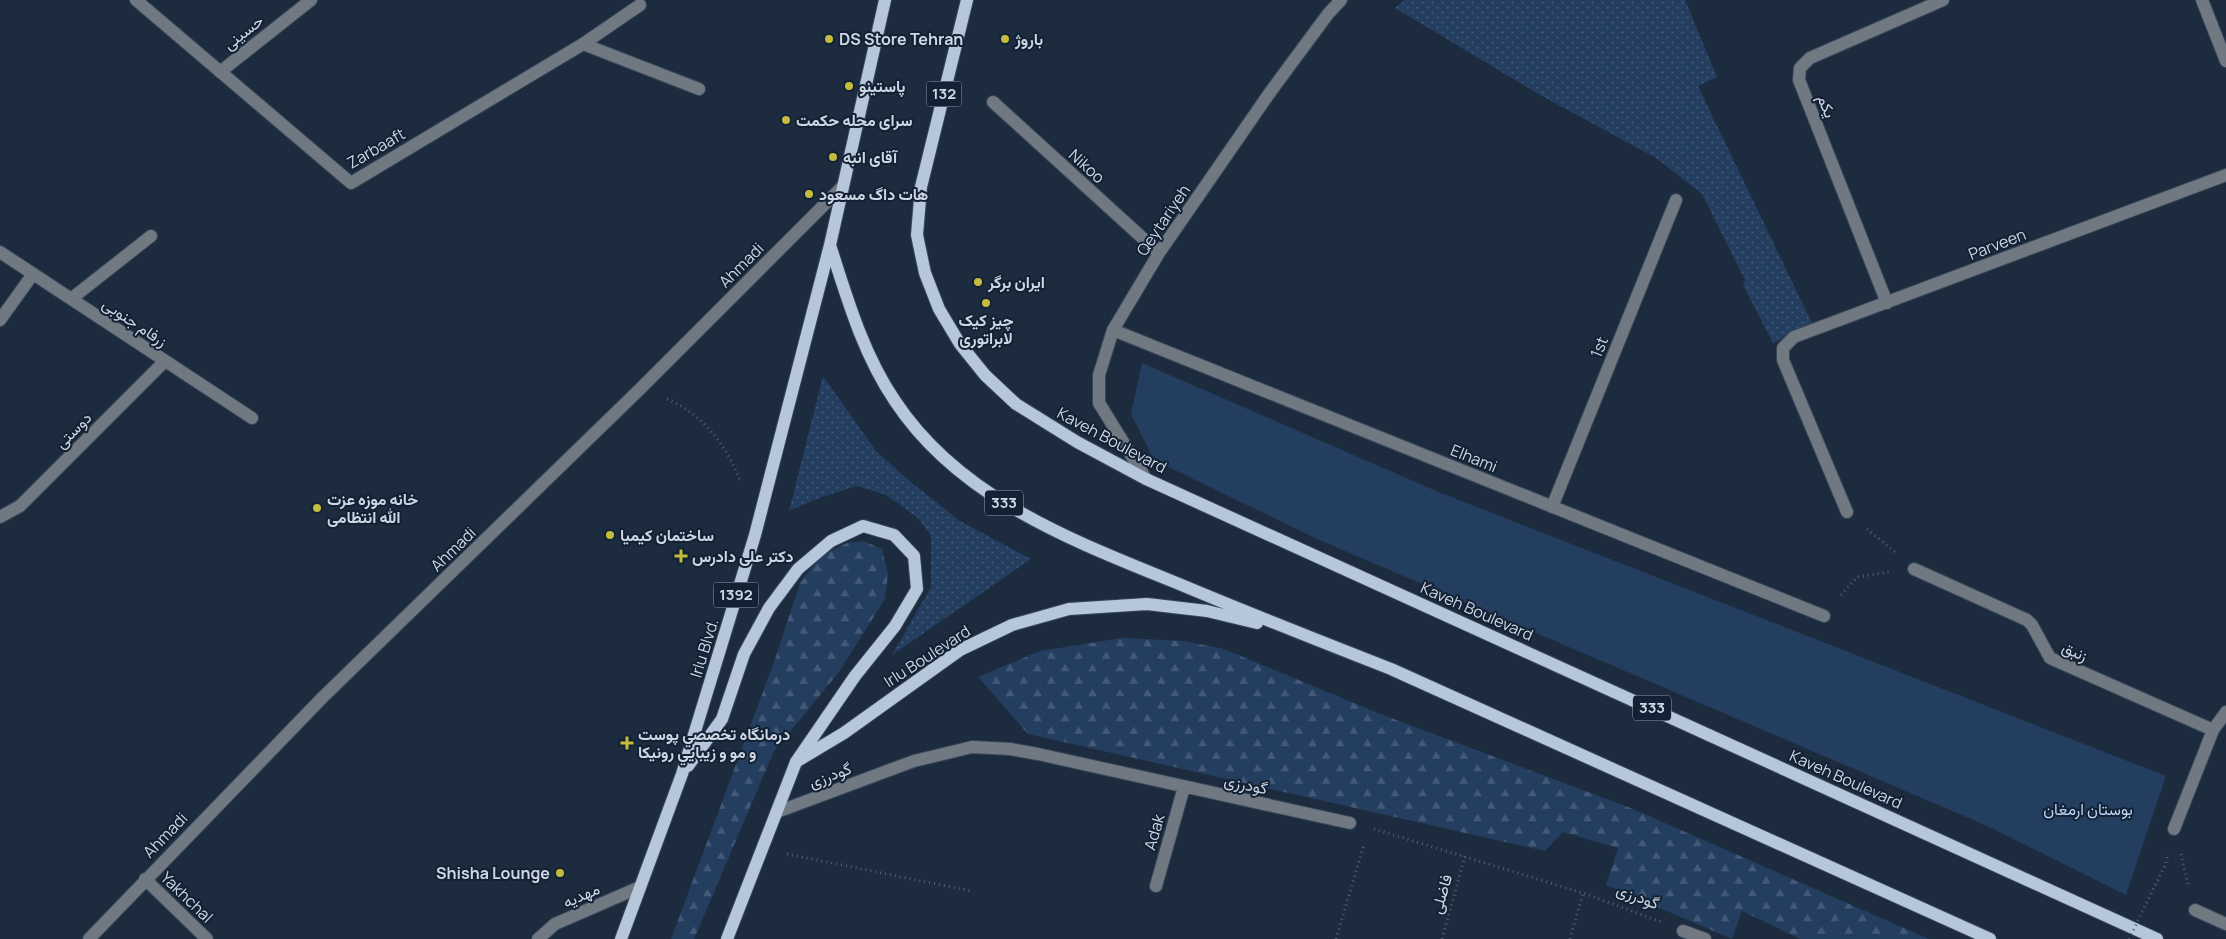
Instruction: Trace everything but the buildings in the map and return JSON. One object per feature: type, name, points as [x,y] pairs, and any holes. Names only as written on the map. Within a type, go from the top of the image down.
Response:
[{"type":"main road","name":"Irlu Blvd.","points":[[620,939],[682,774],[755,535],[830,245],[885,0]]},
{"type":"main road","name":"132","points":[[922,187],[966,0]]},
{"type":"main road","name":"Kaveh Boulevard","points":[[922,187],[917,235],[925,273],[939,310],[960,344],[985,375],[1016,404],[1077,442],[1146,479],[2157,939]]},
{"type":"main road","name":"333","points":[[830,245],[855,321],[870,357],[895,402],[926,440],[959,470],[995,497],[1038,523],[1087,546],[1296,633],[1392,669],[1990,939]]},
{"type":"main road","points":[[682,774],[722,720],[744,654],[769,608],[798,569],[831,541],[863,526],[894,535],[914,556],[917,590],[895,626],[855,676],[796,762],[727,939]]},
{"type":"main road","name":"Irlu Boulevard","points":[[796,762],[844,733],[960,650],[1012,625],[1069,609],[1147,604],[1207,611],[1296,633]]},
{"type":"street","name":"Zarbaaft","points":[[136,0],[351,183],[583,44],[640,5]]},
{"type":"street","name":"حسینی","points":[[220,72],[311,0]]},
{"type":"street","name":"Qeytariyeh","points":[[1146,479],[1099,403],[1099,375],[1113,330],[1159,253],[1271,91],[1328,14],[1341,0]]},
{"type":"street","name":"یکم","points":[[1887,303],[1799,80],[1800,68],[1810,58],[1943,0]]},
{"type":"street","points":[[2202,0],[2226,62]]},
{"type":"street","points":[[583,44],[699,89]]},
{"type":"street","name":"Nikoo","points":[[993,102],[1159,253]]},
{"type":"street","name":"Parveen","points":[[1847,512],[1783,360],[1783,348],[1794,337],[2226,175]]},
{"type":"street","name":"Ahmadi","points":[[89,939],[322,698],[640,389],[843,186]]},
{"type":"street","name":"1st","points":[[1552,507],[1676,200]]},
{"type":"street","points":[[71,299],[151,236]]},
{"type":"street","name":"زرفام جنوبی","points":[[0,252],[252,418]]},
{"type":"street","points":[[0,320],[33,274]]},
{"type":"street","name":"Elhami","points":[[1113,330],[1824,616]]},
{"type":"street","name":"دوستی","points":[[0,517],[20,506],[165,361]]},
{"type":"street","name":"زنبق","points":[[1914,569],[2027,620],[2032,625],[2050,658],[2213,730]]},
{"type":"street","points":[[2174,829],[2213,730],[2226,712]]},
{"type":"street","name":"گودرزی","points":[[777,812],[914,760],[972,748],[1010,749],[1038,754],[1350,823]]},
{"type":"street","name":"Adak","points":[[1156,886],[1184,787]]},
{"type":"street","name":"Yakhchal","points":[[145,879],[207,939]]},
{"type":"street","name":"مهدیه","points":[[538,939],[555,924],[640,887]]},
{"type":"street","points":[[2195,910],[2226,924]]},
{"type":"street","points":[[1683,931],[1704,939]]},
{"type":"path","points":[[640,389],[669,400],[690,411],[712,430],[733,463],[743,489]]},
{"type":"path","points":[[1847,512],[1914,569]]},
{"type":"path","points":[[1824,616],[1858,577],[1914,569]]},
{"type":"path","name":"گودرزی","points":[[1350,823],[1369,827],[1583,893],[1683,931]]},
{"type":"path","points":[[1336,939],[1369,827]]},
{"type":"path","points":[[2174,829],[2195,910]]},
{"type":"path","points":[[762,849],[971,891]]},
{"type":"path","name":"فاضلی","points":[[1442,939],[1465,856]]},
{"type":"path","points":[[2129,939],[2166,862]]},
{"type":"path","points":[[1570,939],[1583,893]]},
{"type":"green space","points":[[1405,0],[1685,0],[1717,77],[1698,86],[1812,323],[1794,330],[1788,337],[1773,343],[1743,285],[1745,280],[1702,194],[1656,158],[1542,96],[1395,8]]},
{"type":"green space","name":"بوستان ارمغان","points":[[1142,363],[1441,493],[2166,776],[2126,895],[1985,825],[1317,539],[1154,460],[1131,414]]},
{"type":"green space","points":[[823,376],[876,451],[912,483],[960,521],[1031,559],[892,655],[931,587],[931,536],[918,518],[886,495],[857,486],[822,497],[789,511]]},
{"type":"green space","points":[[864,541],[882,549],[888,574],[885,599],[839,672],[774,751],[694,939],[671,939],[773,665],[800,583],[821,556],[847,543]]},
{"type":"green space","points":[[1122,638],[1184,641],[1224,649],[1378,713],[1633,809],[1929,939],[1800,939],[1742,911],[1732,939],[1606,885],[1618,848],[1563,832],[1545,851],[1028,734],[978,677],[1040,651]]},
{"type":"place","name":"DS Store Tehran","points":[[829,39]]},
{"type":"place","name":"باروژ","points":[[1005,39]]},
{"type":"place","name":"پاستینو","points":[[849,86]]},
{"type":"place","name":"سرای محله حکمت","points":[[786,120]]},
{"type":"place","name":"آقای انبه","points":[[833,157]]},
{"type":"place","name":"هات داگ مسعود","points":[[809,194]]},
{"type":"place","name":"ایران برگر","points":[[978,282]]},
{"type":"place","name":"چیز کیک لابراتوری","points":[[986,303]]},
{"type":"place","name":"خانه موزه عزت الله انتظامی","points":[[317,508]]},
{"type":"place","name":"ساختمان کیمیا","points":[[610,535]]},
{"type":"place","name":"دکتر علی دادرس","points":[[681,556]]},
{"type":"place","name":"درمانگاه تخصصي پوست و مو و زيبايي رونيكا","points":[[627,743]]},
{"type":"place","name":"Shisha Lounge","points":[[560,873]]}]
